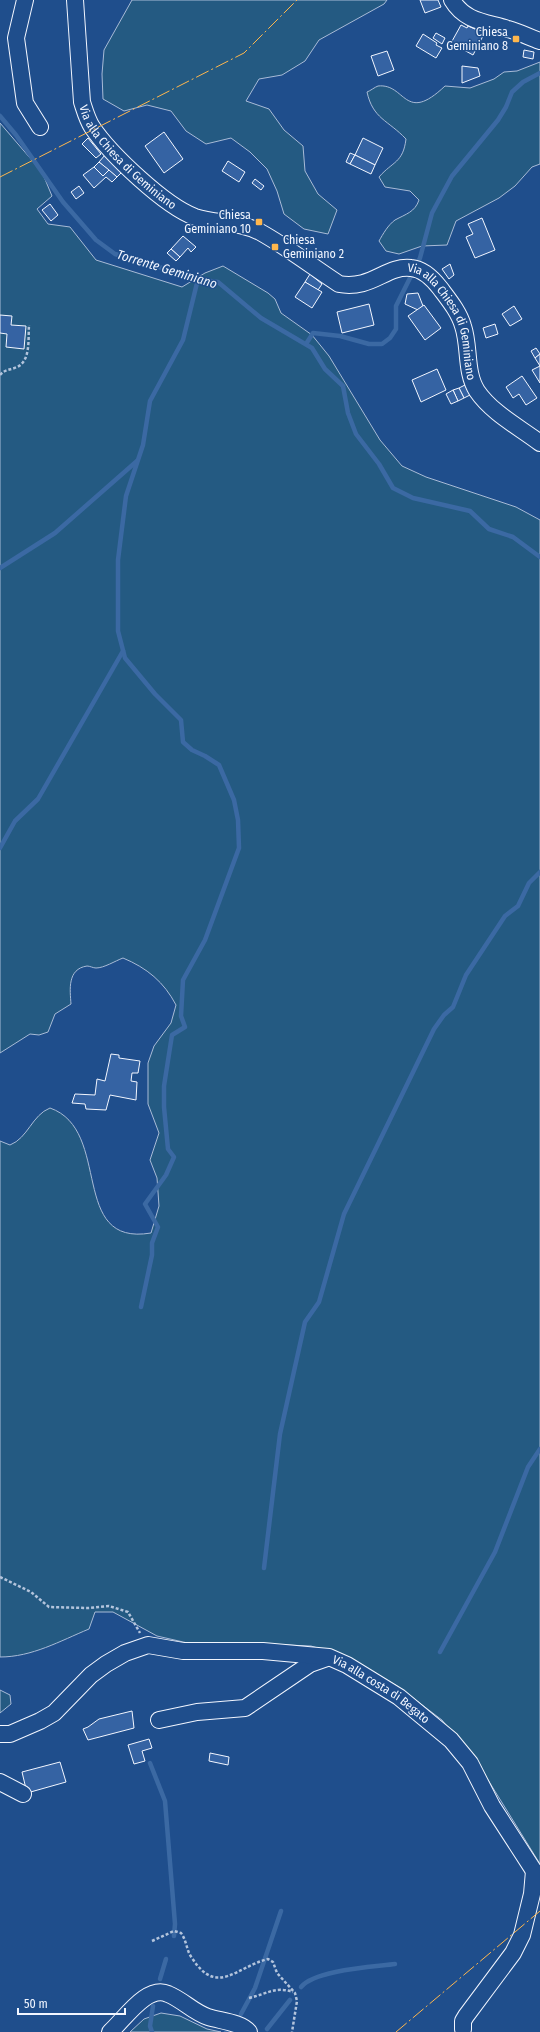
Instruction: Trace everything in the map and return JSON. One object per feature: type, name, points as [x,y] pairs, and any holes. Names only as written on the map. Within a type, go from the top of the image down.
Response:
[{"type":"street","points":[[25,0],[16,38],[25,103],[40,127]]},
{"type":"street","name":"Via alla Chiesa di Geminiano","points":[[76,0],[80,93],[86,116],[105,144],[128,166],[161,197],[177,208],[196,217],[238,224],[259,231],[339,284],[351,286],[364,284],[399,268],[411,268],[423,272],[433,279],[456,309],[464,327],[471,378],[477,391],[489,406],[540,443]]},
{"type":"street","points":[[452,0],[461,12],[475,21],[508,29],[540,41]]},
{"type":"street","points":[[0,1734],[10,1734],[54,1713],[91,1676],[106,1664],[125,1653],[148,1645]]},
{"type":"street","name":"Via alla costa di Begato","points":[[148,1645],[183,1651],[263,1652],[329,1657],[347,1665],[399,1697],[451,1740],[470,1763],[492,1806],[537,1874],[522,1935],[513,1953],[466,2016],[463,2021],[462,2029]]},
{"type":"street","points":[[158,1720],[197,1712],[245,1708],[310,1664],[329,1657]]},
{"type":"street","points":[[0,1782],[23,1794]]},
{"type":"street","points":[[110,2032],[141,2000],[151,1994],[160,1992],[168,1994],[200,2014],[240,2026],[248,2032]]},
{"type":"path","points":[[0,375],[5,371],[18,367],[26,358],[29,325]]},
{"type":"path","points":[[0,1577],[31,1592],[49,1607],[88,1608],[109,1606],[128,1612],[148,1645]]},
{"type":"path","points":[[152,1941],[174,1931],[181,1933],[191,1958],[203,1973],[212,1978],[225,1977],[251,1964],[268,1959],[273,1962],[280,1976],[295,1993],[297,2001],[292,2032]]},
{"type":"path","points":[[249,1998],[267,1994],[274,1989],[282,1988],[295,1993]]},
{"type":"shaded area","points":[[132,0],[387,0],[384,4],[319,40],[305,61],[282,75],[259,79],[246,101],[269,109],[284,130],[303,146],[305,171],[318,194],[337,210],[328,234],[304,229],[284,214],[277,191],[267,169],[250,152],[231,138],[206,144],[186,131],[171,111],[147,105],[124,111],[103,99],[102,74],[104,50]]},
{"type":"shaded area","points":[[540,62],[540,164],[532,167],[515,186],[499,198],[456,221],[447,245],[422,246],[399,254],[386,251],[379,241],[384,233],[390,224],[395,220],[413,210],[419,200],[410,191],[385,187],[379,177],[400,157],[405,147],[406,139],[377,114],[367,92],[378,86],[387,87],[395,90],[407,100],[421,102],[431,97],[445,86],[470,88],[494,79],[504,72],[517,71]]},
{"type":"shaded area","points":[[0,123],[42,172],[52,196],[37,209],[48,224],[70,227],[96,260],[182,287],[205,273],[223,266],[268,293],[275,299],[281,313],[312,335],[329,356],[380,440],[402,466],[426,477],[516,507],[540,520],[540,1864],[480,1767],[442,1720],[397,1686],[348,1657],[311,1646],[240,1643],[192,1644],[157,1636],[113,1612],[95,1612],[89,1629],[35,1651],[0,1657],[0,1141],[10,1145],[16,1142],[44,1111],[50,1108],[69,1120],[81,1139],[99,1205],[109,1222],[125,1233],[151,1233],[159,1206],[157,1178],[150,1160],[159,1133],[148,1104],[148,1063],[154,1046],[171,1023],[176,1005],[166,989],[154,977],[140,966],[123,958],[99,968],[87,966],[76,971],[73,976],[70,987],[71,1004],[55,1014],[48,1032],[39,1035],[30,1034],[0,1053]]},
{"type":"shaded area","points":[[0,1690],[10,1695],[11,1704],[0,1713]]},
{"type":"shaded area","points":[[161,2013],[180,2016],[207,2029],[221,2032],[130,2032],[144,2019]]},
{"type":"building","points":[[420,0],[438,0],[441,7],[425,13]]},
{"type":"building","points":[[461,25],[477,30],[476,33],[483,36],[473,55],[451,43]]},
{"type":"building","points":[[436,33],[445,38],[442,44],[433,38]]},
{"type":"building","points":[[423,34],[442,48],[436,58],[416,46]]},
{"type":"building","points":[[524,50],[534,52],[533,59],[523,57]]},
{"type":"building","points":[[387,51],[394,70],[378,76],[371,56]]},
{"type":"building","points":[[462,66],[478,68],[480,76],[462,83]]},
{"type":"building","points":[[164,132],[183,159],[164,173],[145,146]]},
{"type":"building","points":[[88,138],[101,154],[96,158],[82,144]]},
{"type":"building","points":[[363,138],[383,148],[375,165],[355,155]]},
{"type":"building","points":[[350,153],[355,155],[350,164],[346,162]]},
{"type":"building","points":[[105,155],[114,162],[113,164],[115,166],[116,165],[123,171],[117,177],[99,162]]},
{"type":"building","points":[[355,155],[375,165],[371,174],[350,164]]},
{"type":"building","points":[[228,161],[245,172],[239,182],[222,171]]},
{"type":"building","points":[[99,162],[109,170],[103,176],[94,167]]},
{"type":"building","points":[[94,167],[103,176],[109,170],[117,177],[112,182],[106,177],[94,188],[83,175]]},
{"type":"building","points":[[255,179],[264,186],[261,190],[252,183]]},
{"type":"building","points":[[79,186],[84,193],[76,199],[71,192]]},
{"type":"building","points":[[50,204],[58,215],[51,221],[42,210]]},
{"type":"building","points":[[482,218],[495,250],[475,258],[466,237],[473,234],[468,224]]},
{"type":"building","points":[[183,236],[196,247],[191,252],[188,248],[180,257],[171,249]]},
{"type":"building","points":[[171,249],[180,257],[176,261],[167,253]]},
{"type":"building","points":[[450,264],[454,275],[449,279],[442,269]]},
{"type":"building","points":[[310,274],[322,284],[318,290],[305,282]]},
{"type":"building","points":[[305,282],[322,292],[312,308],[295,297]]},
{"type":"building","points":[[418,293],[423,306],[418,310],[405,304],[407,294]]},
{"type":"building","points":[[369,304],[374,325],[342,333],[337,312]]},
{"type":"building","points":[[424,305],[441,328],[425,340],[408,316]]},
{"type":"building","points":[[514,306],[522,319],[510,326],[502,314]]},
{"type":"building","points":[[0,315],[12,316],[11,325],[26,326],[24,349],[6,347],[7,334],[0,333]]},
{"type":"building","points":[[495,324],[498,334],[486,338],[483,328]]},
{"type":"building","points":[[536,348],[540,354],[535,358],[531,351]]},
{"type":"building","points":[[540,354],[540,366],[535,358]]},
{"type":"building","points":[[540,366],[540,383],[532,370]]},
{"type":"building","points":[[437,369],[446,390],[421,402],[412,380]]},
{"type":"building","points":[[522,376],[537,398],[526,405],[519,394],[513,398],[506,387]]},
{"type":"building","points":[[465,385],[470,395],[464,398],[459,388]]},
{"type":"building","points":[[459,388],[464,398],[458,401],[453,390]]},
{"type":"building","points":[[453,390],[458,401],[451,404],[446,394]]},
{"type":"building","points":[[111,1054],[119,1055],[119,1058],[140,1061],[138,1073],[132,1073],[131,1081],[137,1082],[136,1100],[110,1095],[106,1110],[86,1109],[85,1104],[72,1103],[75,1094],[95,1095],[97,1079],[105,1081]]},
{"type":"building","points":[[132,1711],[134,1728],[88,1740],[83,1729],[99,1719]]},
{"type":"building","points":[[149,1739],[152,1748],[142,1751],[145,1761],[134,1764],[128,1745]]},
{"type":"building","points":[[210,1753],[229,1757],[228,1765],[209,1761]]},
{"type":"building","points":[[60,1762],[66,1782],[27,1793],[22,1772]]},
{"type":"waterway","points":[[306,344],[313,333],[340,336],[369,344],[382,344],[390,338],[396,329],[396,306],[420,258],[432,213],[452,176],[498,120],[506,107],[512,92],[523,82],[540,73]]},
{"type":"waterway","name":"Torrente Geminiano","points":[[0,116],[16,135],[63,202],[96,240],[115,254],[203,280],[218,282],[261,318],[312,348],[325,369],[343,386],[348,413],[356,434],[379,464],[393,488],[413,498],[470,511],[489,529],[513,537],[540,557]]},
{"type":"waterway","points":[[141,1307],[152,1255],[152,1243],[158,1227],[145,1204],[166,1175],[174,1157],[168,1149],[164,1107],[164,1086],[172,1035],[185,1027],[181,1016],[183,980],[205,940],[239,848],[238,820],[234,800],[219,765],[192,750],[183,742],[181,720],[155,694],[125,658],[118,631],[118,560],[126,496],[143,445],[150,401],[183,340],[198,279]]},
{"type":"waterway","points":[[0,568],[55,533],[137,461]]},
{"type":"waterway","points":[[0,848],[15,821],[38,799],[123,651]]},
{"type":"waterway","points":[[264,1568],[280,1434],[305,1322],[319,1302],[344,1214],[434,1029],[444,1015],[453,1007],[466,975],[505,916],[518,906],[529,883],[540,872]]},
{"type":"waterway","points":[[440,1652],[495,1552],[528,1467],[540,1449]]},
{"type":"waterway","points":[[150,1763],[165,1801],[175,1924],[174,1936]]},
{"type":"waterway","points":[[241,2014],[255,1988],[281,1911]]},
{"type":"waterway","points":[[160,1979],[166,1959]]},
{"type":"waterway","points":[[301,1987],[308,1981],[331,1973],[395,1964]]},
{"type":"waterway","points":[[267,2029],[290,2000]]},
{"type":"waterway","points":[[152,2032],[150,2026],[153,2006]]},
{"type":"waterway","points":[[226,2032],[230,2029]]},
{"type":"power","points":[[0,177],[244,53],[297,0]]},
{"type":"power","points":[[396,2032],[540,1911]]},
{"type":"place","name":"Chiesa Geminiano 8","points":[[516,39]]},
{"type":"place","name":"Chiesa Geminiano 10","points":[[259,222]]},
{"type":"place","name":"Chiesa Geminiano 2","points":[[275,247]]}]
